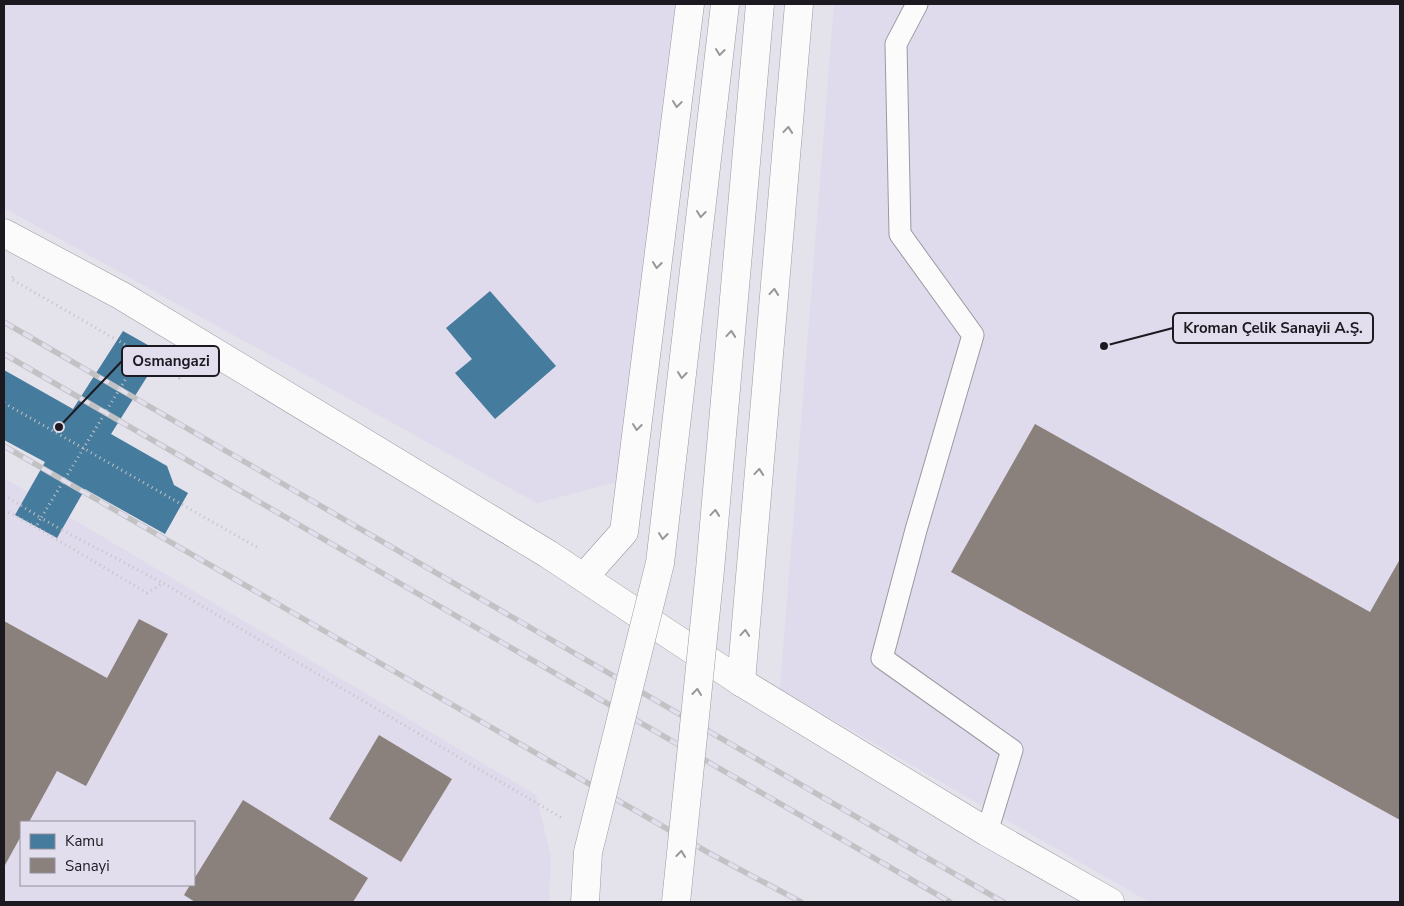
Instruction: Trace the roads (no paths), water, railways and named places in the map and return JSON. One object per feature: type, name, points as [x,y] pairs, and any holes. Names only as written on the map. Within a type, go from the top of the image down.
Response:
[{"type":"main road","points":[[584,577],[624,532],[690,4]]},
{"type":"main road","points":[[585,902],[588,852],[660,563],[725,4]]},
{"type":"main road","points":[[676,902],[710,570],[760,4]]},
{"type":"main road","points":[[741,682],[799,4]]},
{"type":"main road","points":[[4,233],[122,296],[548,554],[741,682],[987,832],[1110,902]]},
{"type":"lane","points":[[917,4],[896,44],[900,234],[972,335],[916,530],[882,658],[1012,750],[987,832]]},
{"type":"railway","points":[[4,322],[1003,902]]},
{"type":"railway","points":[[4,354],[950,902]]},
{"type":"railway","points":[[4,446],[709,853],[801,902]]},
{"type":"place","name":"Kroman Çelik Sanayii A.Ş.","points":[[1104,346]]},
{"type":"place","name":"Osmangazi","points":[[59,427]]}]
